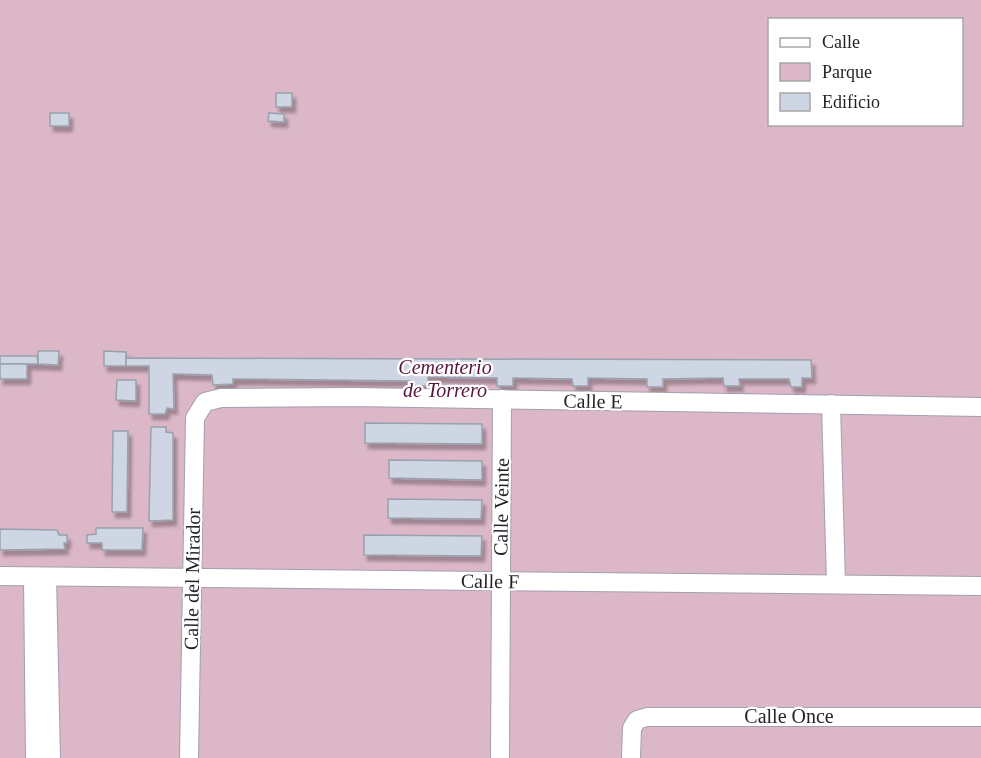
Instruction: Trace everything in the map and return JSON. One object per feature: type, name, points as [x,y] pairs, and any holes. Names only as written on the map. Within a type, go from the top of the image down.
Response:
[{"type":"lane","name":"Calle E","points":[[205,402],[221,398],[353,397],[981,407]]},
{"type":"lane","name":"Calle Veinte","points":[[500,758],[502,399]]},
{"type":"lane","name":"Calle del Mirador","points":[[189,758],[195,418],[205,402]]},
{"type":"lane","points":[[831,404],[836,584]]},
{"type":"lane","name":"Calle F","points":[[0,576],[981,586]]},
{"type":"lane","points":[[35,758],[40,577]]},
{"type":"lane","points":[[40,577],[51,758]]},
{"type":"lane","name":"Calle Once","points":[[631,758],[632,728],[637,720],[648,717],[981,717]]},
{"type":"green space","name":"Cementerio de Torrero","points":[[0,0],[981,0],[981,758],[0,758]]},
{"type":"building","points":[[276,93],[292,93],[292,107],[276,107]]},
{"type":"building","points":[[50,113],[69,113],[69,126],[50,126]]},
{"type":"building","points":[[269,113],[284,114],[284,122],[268,121]]},
{"type":"building","points":[[38,351],[59,351],[58,365],[38,364]]},
{"type":"building","points":[[104,351],[126,352],[126,366],[104,366]]},
{"type":"building","points":[[0,356],[37,356],[38,364],[0,364]]},
{"type":"building","points":[[126,358],[811,360],[812,378],[802,378],[802,387],[791,387],[789,379],[739,379],[740,386],[724,386],[723,378],[663,379],[663,387],[647,387],[647,379],[588,378],[588,386],[573,386],[572,379],[513,378],[513,386],[497,386],[497,378],[428,377],[428,386],[410,386],[410,381],[233,379],[233,384],[213,385],[212,375],[173,374],[174,409],[167,408],[165,414],[149,414],[149,366],[126,366]]},
{"type":"building","points":[[0,364],[27,364],[27,379],[0,379]]},
{"type":"building","points":[[117,380],[136,380],[136,401],[116,400]]},
{"type":"building","points":[[365,423],[482,424],[482,444],[365,443]]},
{"type":"building","points":[[151,427],[166,427],[166,432],[173,433],[173,520],[149,521]]},
{"type":"building","points":[[113,431],[128,431],[127,512],[112,512]]},
{"type":"building","points":[[389,460],[482,461],[482,480],[389,478]]},
{"type":"building","points":[[388,499],[482,500],[481,519],[388,518]]},
{"type":"building","points":[[96,528],[143,528],[142,550],[102,550],[102,543],[87,543],[87,535],[96,534]]},
{"type":"building","points":[[0,529],[57,530],[59,535],[67,535],[67,543],[64,543],[65,549],[0,550]]},
{"type":"building","points":[[364,535],[482,536],[481,556],[364,555]]}]
